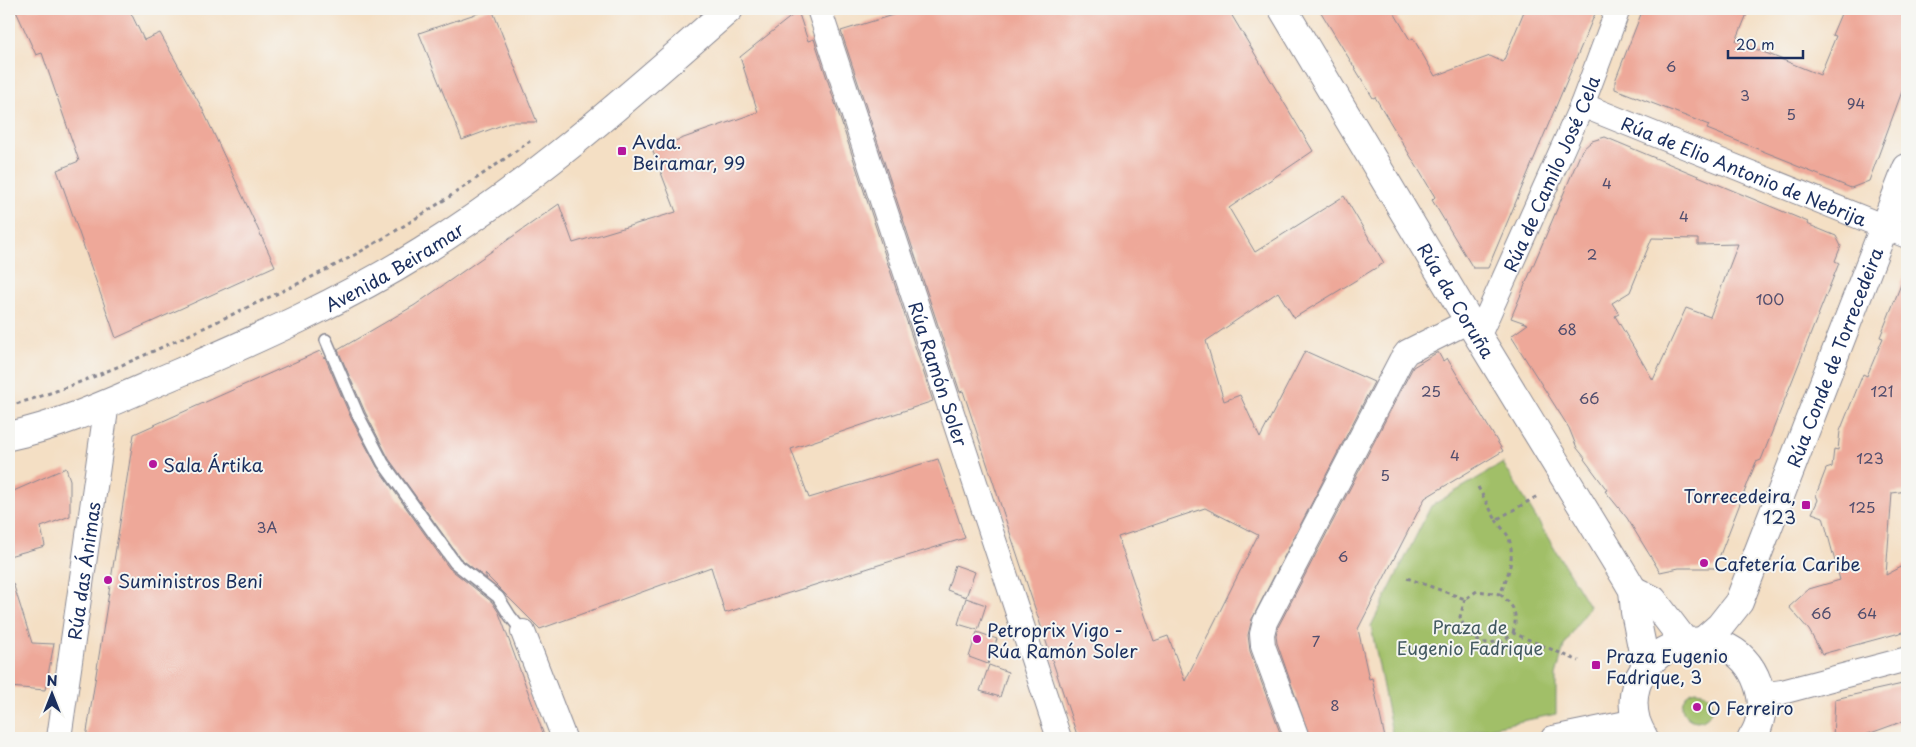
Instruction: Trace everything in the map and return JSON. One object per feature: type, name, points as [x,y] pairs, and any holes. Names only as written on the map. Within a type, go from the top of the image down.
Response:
[{"type":"main road","name":"Avenida Beiramar","points":[[9,436],[36,430],[107,403],[268,333],[363,286],[423,251],[520,186],[591,129],[729,9]]},
{"type":"main road","name":"Rúa da Coruña","points":[[1283,9],[1632,590],[1646,667]]},
{"type":"main road","name":"Rúa Conde de Torrecedeira","points":[[1694,641],[1720,626],[1739,602],[1895,232],[1907,168]]},
{"type":"main road","name":"Rúa da Coruña","points":[[1632,590],[1652,600],[1694,641]]},
{"type":"main road","name":"Rúa Conde de Torrecedeira","points":[[1739,602],[1736,632],[1740,656]]},
{"type":"main road","points":[[1640,729],[1634,702],[1638,684],[1646,667],[1664,652],[1694,641],[1716,643],[1740,656],[1758,680],[1762,709],[1760,723],[1752,738]]},
{"type":"street","name":"Rúa Ramón Soler","points":[[819,9],[1059,738]]},
{"type":"street","name":"Rúa de Camilo José Cela","points":[[1474,329],[1582,105],[1618,9]]},
{"type":"street","name":"Rúa de Elio Antonio de Nebrija","points":[[1582,105],[1895,232]]},
{"type":"street","points":[[1297,738],[1263,646],[1262,634],[1265,622],[1401,360],[1407,352],[1474,329]]},
{"type":"street","name":"Rúa das Ánimas","points":[[59,738],[107,403]]},
{"type":"street","points":[[523,632],[564,738]]},
{"type":"street","points":[[1761,695],[1782,692],[1907,659]]},
{"type":"street","points":[[1553,738],[1640,729]]},
{"type":"lane","points":[[326,340],[358,415],[383,463],[455,563],[498,598],[523,632]]},
{"type":"path","points":[[9,406],[142,357],[348,258],[416,219],[532,139]]},
{"type":"path","points":[[1478,487],[1496,520],[1508,537],[1511,558],[1509,575],[1500,594]]},
{"type":"path","points":[[1496,520],[1539,496]]},
{"type":"path","points":[[1407,578],[1465,599]]},
{"type":"path","points":[[1477,591],[1500,594],[1511,604],[1517,618],[1513,633],[1502,642],[1482,643],[1467,634],[1460,617],[1465,599],[1477,591]]},
{"type":"path","points":[[1513,633],[1579,661]]},
{"type":"green space","name":"Praza de Eugenio Fadrique","points":[[1503,463],[1589,606],[1564,646],[1556,676],[1556,714],[1440,738],[1393,738],[1371,626],[1431,506]]},
{"type":"green space","points":[[1697,691],[1703,692],[1711,700],[1711,712],[1703,720],[1697,721],[1691,720],[1683,712],[1682,706],[1683,700],[1691,692]]},
{"type":"building","points":[[15,9],[129,9],[144,40],[160,33],[202,108],[275,266],[116,338],[57,170],[79,161],[42,53],[36,55]]},
{"type":"building","points":[[492,9],[537,122],[510,122],[462,140],[419,33]]},
{"type":"building","points":[[912,9],[1228,9],[1313,151],[1229,208],[1255,252],[1344,196],[1384,263],[1294,318],[1278,292],[1206,341],[1224,401],[1240,395],[1260,438],[1305,351],[1374,382],[1252,619],[1248,635],[1250,651],[1282,738],[1078,738],[963,391],[960,392],[841,31]],"holes":[[[1205,508],[1258,535],[1185,681],[1168,636],[1154,641],[1118,537]]]},
{"type":"building","points":[[1319,9],[1392,9],[1410,40],[1413,38],[1435,76],[1490,56],[1503,62],[1525,9],[1597,9],[1488,268],[1473,268],[1432,200],[1435,197]]},
{"type":"building","points":[[1643,9],[1749,9],[1736,41],[1820,75],[1836,36],[1832,35],[1843,9],[1907,9],[1907,78],[1869,181],[1851,188],[1707,129],[1709,125],[1615,89],[1615,81]]},
{"type":"building","points":[[798,11],[808,41],[814,39],[933,401],[791,449],[809,498],[938,459],[965,538],[725,613],[711,567],[540,629],[485,574],[487,579],[460,558],[389,459],[365,412],[338,350],[415,305],[559,204],[573,243],[676,212],[652,149],[758,112],[740,57]]},
{"type":"building","points":[[1605,137],[1808,222],[1807,224],[1836,236],[1841,246],[1835,261],[1839,263],[1761,460],[1756,462],[1715,568],[1679,568],[1660,572],[1627,518],[1605,491],[1607,490],[1577,448],[1569,428],[1511,336],[1528,324],[1511,318],[1582,150],[1592,141]],"holes":[[[1652,238],[1698,239],[1698,245],[1738,244],[1710,317],[1686,308],[1653,380],[1615,316],[1619,314],[1612,303],[1630,292]]]},
{"type":"building","points":[[1906,272],[1907,491],[1892,493],[1886,575],[1907,564],[1907,631],[1822,654],[1809,630],[1789,607],[1809,589],[1840,580],[1823,517],[1812,513],[1818,500],[1816,495],[1826,469],[1832,467],[1834,449],[1838,450],[1840,431],[1863,374],[1867,376],[1883,338],[1880,337]]},
{"type":"building","points":[[320,351],[325,357],[351,418],[377,467],[449,568],[492,602],[499,613],[545,738],[86,738],[134,434]]},
{"type":"building","points":[[1438,352],[1443,361],[1447,358],[1503,451],[1425,498],[1358,629],[1369,679],[1372,678],[1385,738],[1310,738],[1277,643],[1278,627],[1413,367]]},
{"type":"building","points":[[66,468],[70,480],[70,516],[41,527],[45,546],[9,556],[9,493]]},
{"type":"building","points":[[955,565],[975,572],[966,597],[947,590]]},
{"type":"building","points":[[13,583],[32,643],[54,644],[45,690],[9,687],[9,584]]},
{"type":"building","points":[[966,598],[986,605],[978,630],[958,624]]},
{"type":"building","points":[[977,632],[997,639],[988,664],[969,657]]},
{"type":"building","points":[[989,665],[1008,672],[1000,697],[980,691]]},
{"type":"building","points":[[1907,683],[1907,718],[1857,738],[1833,738],[1835,699]]},
{"type":"place","name":"Avda. Beiramar, 99","points":[[622,151]]},
{"type":"place","name":"Sala Ártika","points":[[153,464]]},
{"type":"place","name":"Torrecedeira, 123","points":[[1806,505]]},
{"type":"place","name":"Cafetería Caribe","points":[[1704,563]]},
{"type":"place","name":"Suministros Beni","points":[[108,580]]},
{"type":"place","name":"Petroprix Vigo - Rúa Ramón Soler","points":[[977,639]]},
{"type":"place","name":"Praza Eugenio Fadrique, 3","points":[[1596,665]]},
{"type":"place","name":"O Ferreiro","points":[[1697,707]]}]
